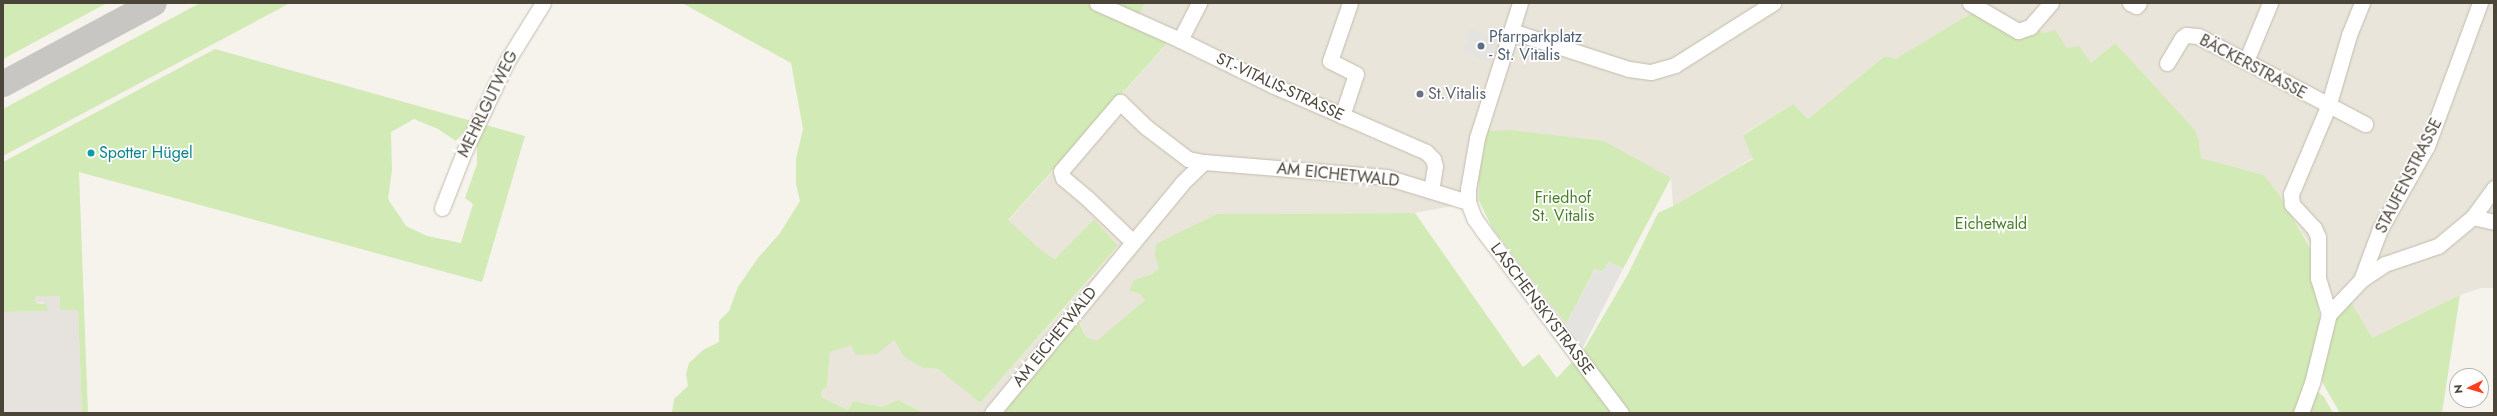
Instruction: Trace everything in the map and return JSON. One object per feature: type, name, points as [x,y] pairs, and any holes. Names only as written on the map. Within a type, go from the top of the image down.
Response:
[{"type":"street","name":"MEHRLGUTWEG","points":[[442,208],[464,152],[507,61],[543,3]]},
{"type":"street","name":"ST.-VITALIS-STRASSE","points":[[1096,3],[1180,40],[1342,116],[1428,153],[1433,158],[1435,166],[1431,190]]},
{"type":"street","points":[[1180,40],[1198,3]]},
{"type":"street","points":[[1342,116],[1356,74],[1330,61],[1350,3]]},
{"type":"street","points":[[1468,202],[1468,189],[1477,138],[1520,3]]},
{"type":"street","points":[[1511,31],[1629,69],[1651,72],[1675,65],[1773,3]]},
{"type":"street","points":[[1970,3],[2018,31],[2030,27],[2051,3]]},
{"type":"street","points":[[2130,3],[2136,6],[2139,3]]},
{"type":"street","points":[[2246,61],[2270,3]]},
{"type":"street","points":[[2302,413],[2312,383],[2328,314],[2318,279],[2318,237],[2314,228],[2292,204],[2291,194],[2328,107],[2349,35],[2362,3]]},
{"type":"street","name":"STAUFENSTRASSE","points":[[2361,280],[2380,229],[2425,151],[2480,3]]},
{"type":"street","name":"BÄCKERSTRASSE","points":[[2167,62],[2182,38],[2192,35],[2246,61],[2328,107],[2365,124]]},
{"type":"street","name":"AM EICHETWALD","points":[[1133,242],[1087,198],[1063,178],[1061,171],[1120,102],[1146,127],[1188,159],[1204,162],[1386,177],[1468,202]]},
{"type":"street","name":"AM EICHETWALD","points":[[992,413],[1182,183],[1204,162]]},
{"type":"street","points":[[2328,314],[2361,280],[2384,264],[2438,246],[2473,217],[2494,188]]},
{"type":"street","name":"LASCHENSKYSTRASSE","points":[[1468,202],[1474,218],[1484,232],[1622,413]]},
{"type":"street","points":[[2473,217],[2494,222]]},
{"type":"shaded area","points":[[1145,3],[2494,3],[2494,288],[2481,288],[2460,295],[2372,338],[2325,333],[2317,294],[2318,259],[2282,199],[2264,175],[2201,158],[2199,140],[2115,43],[2091,63],[2079,47],[2067,48],[2044,33],[1973,12],[1896,60],[1885,56],[1808,119],[1793,104],[1743,134],[1753,158],[1673,206],[1671,178],[1481,160],[1479,201],[1415,213],[1217,214],[1155,256],[1159,268],[1152,274],[1134,280],[1130,290],[1141,295],[1145,300],[1097,342],[1086,337],[1078,318],[1000,413],[924,413],[898,400],[882,407],[853,401],[848,410],[821,397],[822,390],[827,387],[830,352],[851,344],[894,340],[899,349],[923,368],[938,369],[980,403],[1118,247],[1094,219],[1055,259],[1041,250],[1008,221],[1173,37],[1138,18]]},
{"type":"shaded area","name":"Pfarrparkplatz - St. Vitalis","points":[[1471,29],[1499,40],[1490,62],[1462,51]]},
{"type":"shaded area","points":[[1609,262],[1623,269],[1583,347],[1566,324],[1596,268],[1602,272]]},
{"type":"shaded area","points":[[35,296],[60,296],[78,310],[82,413],[3,413],[3,312],[48,311],[43,302],[35,303]]},
{"type":"green space","points":[[3,3],[107,3],[3,59]]},
{"type":"green space","points":[[200,3],[290,3],[3,156],[3,109]]},
{"type":"green space","points":[[682,3],[1090,3],[1170,40],[1008,220],[1041,250],[1055,259],[1094,219],[1118,246],[980,403],[938,369],[923,368],[904,357],[894,340],[877,354],[856,355],[851,345],[830,352],[827,387],[822,390],[821,397],[848,410],[853,401],[882,407],[898,400],[924,413],[672,413],[674,399],[688,386],[686,374],[689,363],[703,350],[719,342],[719,321],[729,311],[738,287],[758,258],[780,233],[800,201],[796,184],[796,159],[803,129],[791,63]]},
{"type":"green space","points":[[1103,3],[1145,3],[1138,18]]},
{"type":"green space","name":"Eichetwald","points":[[1973,12],[2032,27],[2044,33],[2055,30],[2067,48],[2079,46],[2091,63],[2115,43],[2194,129],[2199,140],[2201,158],[2264,175],[2282,199],[2317,260],[2316,294],[2322,326],[2308,384],[2324,397],[2333,413],[1000,413],[1077,318],[1086,337],[1097,341],[1145,300],[1141,295],[1129,290],[1134,280],[1152,274],[1159,268],[1155,256],[1156,244],[1217,214],[1415,213],[1523,367],[1539,354],[1557,378],[1584,349],[1628,274],[1658,213],[1673,206],[1753,159],[1743,135],[1793,104],[1808,119],[1885,56],[1896,59]]},
{"type":"green space","points":[[215,49],[525,136],[482,282],[79,172],[88,413],[82,413],[78,310],[60,310],[60,296],[35,296],[35,303],[46,304],[48,311],[3,312],[3,162]],"holes":[[[414,119],[438,129],[456,141],[462,134],[477,138],[477,164],[465,198],[473,204],[461,243],[427,236],[406,226],[388,199],[392,170],[391,132]]]},
{"type":"green space","name":"Friedhof St. Vitalis","points":[[1509,130],[1604,141],[1671,178],[1623,269],[1609,262],[1602,272],[1595,269],[1566,324],[1493,229],[1479,201],[1479,175],[1487,131]]},
{"type":"green space","points":[[2460,295],[2442,413],[2340,413],[2321,380],[2319,365],[2322,350],[2337,314],[2351,302],[2372,338]]},
{"type":"taxiway","points":[[3,84],[154,3]]},
{"type":"place","name":"Pfarrparkplatz - St. Vitalis","points":[[1481,46]]},
{"type":"place","name":"St.Vitalis","points":[[1420,94]]},
{"type":"place","name":"Spotter Hügel","points":[[91,153]]}]
